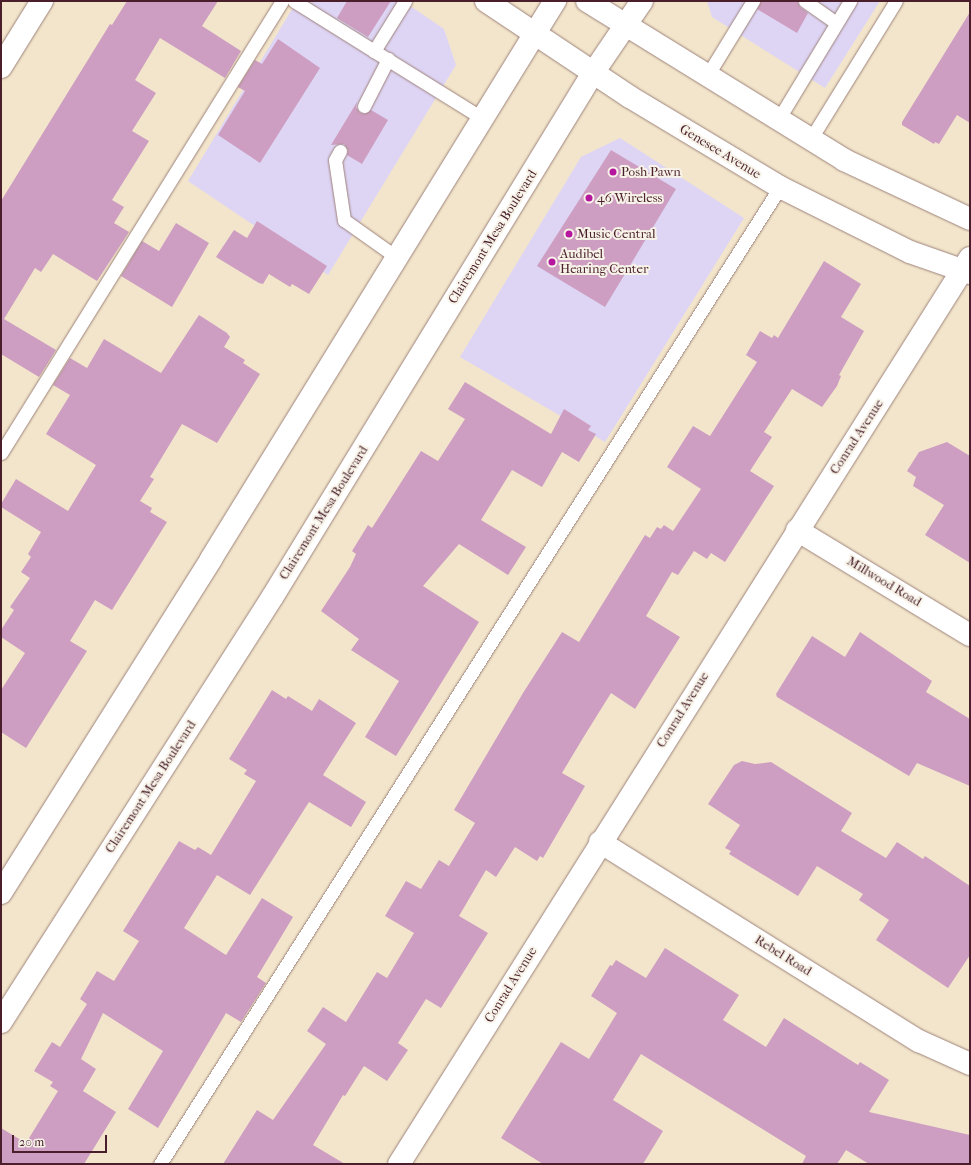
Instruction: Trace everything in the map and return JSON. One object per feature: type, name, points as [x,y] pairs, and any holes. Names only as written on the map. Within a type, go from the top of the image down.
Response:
[{"type":"main road","points":[[1,67],[42,1]]},
{"type":"main road","name":"Genesee Avenue","points":[[486,1],[535,32],[593,73],[780,187],[910,252],[967,268]]},
{"type":"main road","points":[[1,893],[554,1]]},
{"type":"main road","points":[[588,1],[625,26],[810,140],[894,185],[970,219]]},
{"type":"main road","name":"Clairemont Mesa Boulevard","points":[[1,1022],[273,596],[593,73],[642,1]]},
{"type":"main road","name":"Conrad Avenue","points":[[407,1161],[600,842],[797,530],[967,268]]},
{"type":"main road","name":"Millwood Road","points":[[797,530],[970,635]]},
{"type":"main road","name":"Rebel Road","points":[[600,842],[919,1041],[970,1064]]},
{"type":"lane","points":[[1,453],[282,1]]},
{"type":"lane","points":[[294,1],[482,118]]},
{"type":"lane","points":[[374,51],[405,1]]},
{"type":"lane","points":[[708,76],[752,1]]},
{"type":"lane","points":[[806,1],[835,22]]},
{"type":"lane","points":[[778,120],[835,22],[850,1]]},
{"type":"lane","points":[[810,140],[896,1]]},
{"type":"lane","points":[[364,106],[388,59]]},
{"type":"lane","points":[[337,155],[344,220],[396,257]]},
{"type":"lane","points":[[160,1164],[780,187]]},
{"type":"shaded area","points":[[297,1],[403,1],[444,29],[456,65],[328,275],[188,181]]},
{"type":"shaded area","points":[[707,1],[880,1],[825,88],[712,17]]},
{"type":"shaded area","points":[[620,138],[744,218],[605,442],[460,357],[581,157]]},
{"type":"building","points":[[127,1],[218,1],[202,26],[241,51],[225,78],[160,38],[135,80],[156,93],[132,131],[149,141],[112,200],[124,207],[114,223],[129,232],[97,281],[53,254],[41,272],[35,268],[4,319],[56,350],[39,377],[1,354],[1,201],[110,24],[112,25]]},
{"type":"building","points":[[347,1],[391,1],[368,37],[337,18]]},
{"type":"building","points":[[761,1],[797,1],[800,7],[808,13],[797,33],[757,9]]},
{"type":"building","points":[[970,12],[970,123],[957,115],[939,144],[935,142],[934,144],[902,125],[902,122]]},
{"type":"building","points":[[278,39],[320,68],[260,163],[218,135],[245,91],[238,87],[255,60],[262,64]]},
{"type":"building","points":[[357,102],[356,107],[360,113],[365,114],[371,110],[388,120],[362,164],[347,155],[348,150],[344,144],[331,145]]},
{"type":"building","points":[[611,150],[676,189],[605,307],[537,266]]},
{"type":"building","points":[[257,221],[327,266],[309,294],[292,284],[290,287],[269,274],[263,284],[259,283],[216,257],[234,230],[247,238]]},
{"type":"building","points":[[176,223],[209,243],[172,307],[121,276],[142,241],[159,251]]},
{"type":"building","points":[[824,261],[861,284],[841,317],[864,331],[839,375],[841,376],[837,386],[822,407],[792,389],[764,432],[772,437],[750,471],[774,486],[725,562],[711,553],[707,559],[694,551],[678,575],[672,572],[646,616],[680,637],[635,709],[611,693],[583,738],[562,773],[585,786],[543,858],[540,856],[537,861],[515,847],[496,877],[486,870],[459,916],[488,933],[441,1008],[426,999],[398,1043],[408,1050],[387,1081],[364,1066],[345,1096],[343,1095],[313,1145],[345,1164],[223,1164],[257,1110],[273,1120],[326,1044],[307,1031],[323,1007],[346,1022],[377,972],[387,978],[414,933],[385,916],[406,881],[421,889],[439,860],[449,866],[475,823],[454,810],[523,693],[562,632],[579,642],[645,535],[650,538],[657,527],[661,529],[664,525],[673,531],[701,489],[667,467],[693,426],[710,436],[757,362],[746,355],[760,331],[772,338],[774,335],[778,338]]},
{"type":"building","points":[[199,315],[227,333],[230,337],[224,347],[245,360],[243,363],[260,374],[217,443],[182,424],[150,477],[154,479],[140,501],[152,508],[150,512],[167,522],[112,610],[95,600],[70,641],[87,651],[26,748],[1,732],[1,690],[25,653],[1,637],[1,630],[14,610],[10,607],[30,578],[21,572],[31,557],[28,554],[41,532],[1,507],[1,504],[16,479],[68,511],[96,465],[46,434],[70,395],[53,385],[70,358],[87,368],[104,339],[161,373]]},
{"type":"building","points":[[465,382],[551,434],[564,409],[591,426],[588,430],[596,434],[579,462],[562,452],[542,487],[512,470],[481,520],[526,547],[508,575],[459,544],[423,586],[479,622],[396,756],[365,737],[399,681],[351,650],[359,639],[321,611],[350,567],[356,554],[352,551],[368,525],[372,528],[421,451],[438,461],[465,419],[448,409]]},
{"type":"building","points":[[947,442],[970,456],[970,563],[925,535],[944,505],[913,486],[916,477],[907,471],[919,452]]},
{"type":"building","points":[[860,632],[932,681],[926,692],[970,719],[970,786],[917,763],[909,776],[777,697],[776,694],[812,636],[845,657]]},
{"type":"building","points":[[272,690],[286,699],[288,696],[312,711],[319,699],[356,723],[323,775],[366,802],[351,827],[309,802],[250,895],[217,875],[184,928],[226,955],[262,898],[293,917],[257,977],[266,983],[241,1022],[226,1013],[158,1128],[128,1109],[163,1051],[103,1013],[81,1059],[96,1069],[83,1091],[116,1112],[84,1164],[1,1164],[1,1128],[26,1143],[58,1091],[50,1086],[53,1082],[34,1071],[52,1042],[60,1047],[87,1004],[80,999],[97,971],[114,981],[139,941],[123,931],[179,841],[195,850],[198,847],[211,855],[256,781],[244,774],[247,770],[229,759]]},
{"type":"building","points":[[742,761],[755,764],[771,762],[852,813],[841,831],[886,858],[897,842],[923,859],[925,856],[970,886],[970,955],[948,988],[876,940],[889,920],[859,900],[863,894],[817,866],[798,896],[729,854],[731,851],[725,848],[740,825],[708,804],[734,765]]},
{"type":"building","points":[[665,948],[739,995],[723,1020],[766,1047],[784,1018],[858,1065],[860,1062],[889,1080],[869,1112],[970,1135],[970,1164],[869,1164],[846,1150],[837,1164],[802,1164],[806,1156],[641,1054],[613,1100],[663,1131],[643,1164],[543,1164],[501,1138],[561,1042],[589,1059],[617,1013],[591,996],[610,965],[612,966],[616,960],[646,978]]},
{"type":"place","name":"Posh Pawn","points":[[613,172]]},
{"type":"place","name":"46 Wireless","points":[[589,198]]},
{"type":"place","name":"Music Central","points":[[569,234]]},
{"type":"place","name":"Audibel Hearing Center","points":[[552,262]]}]
